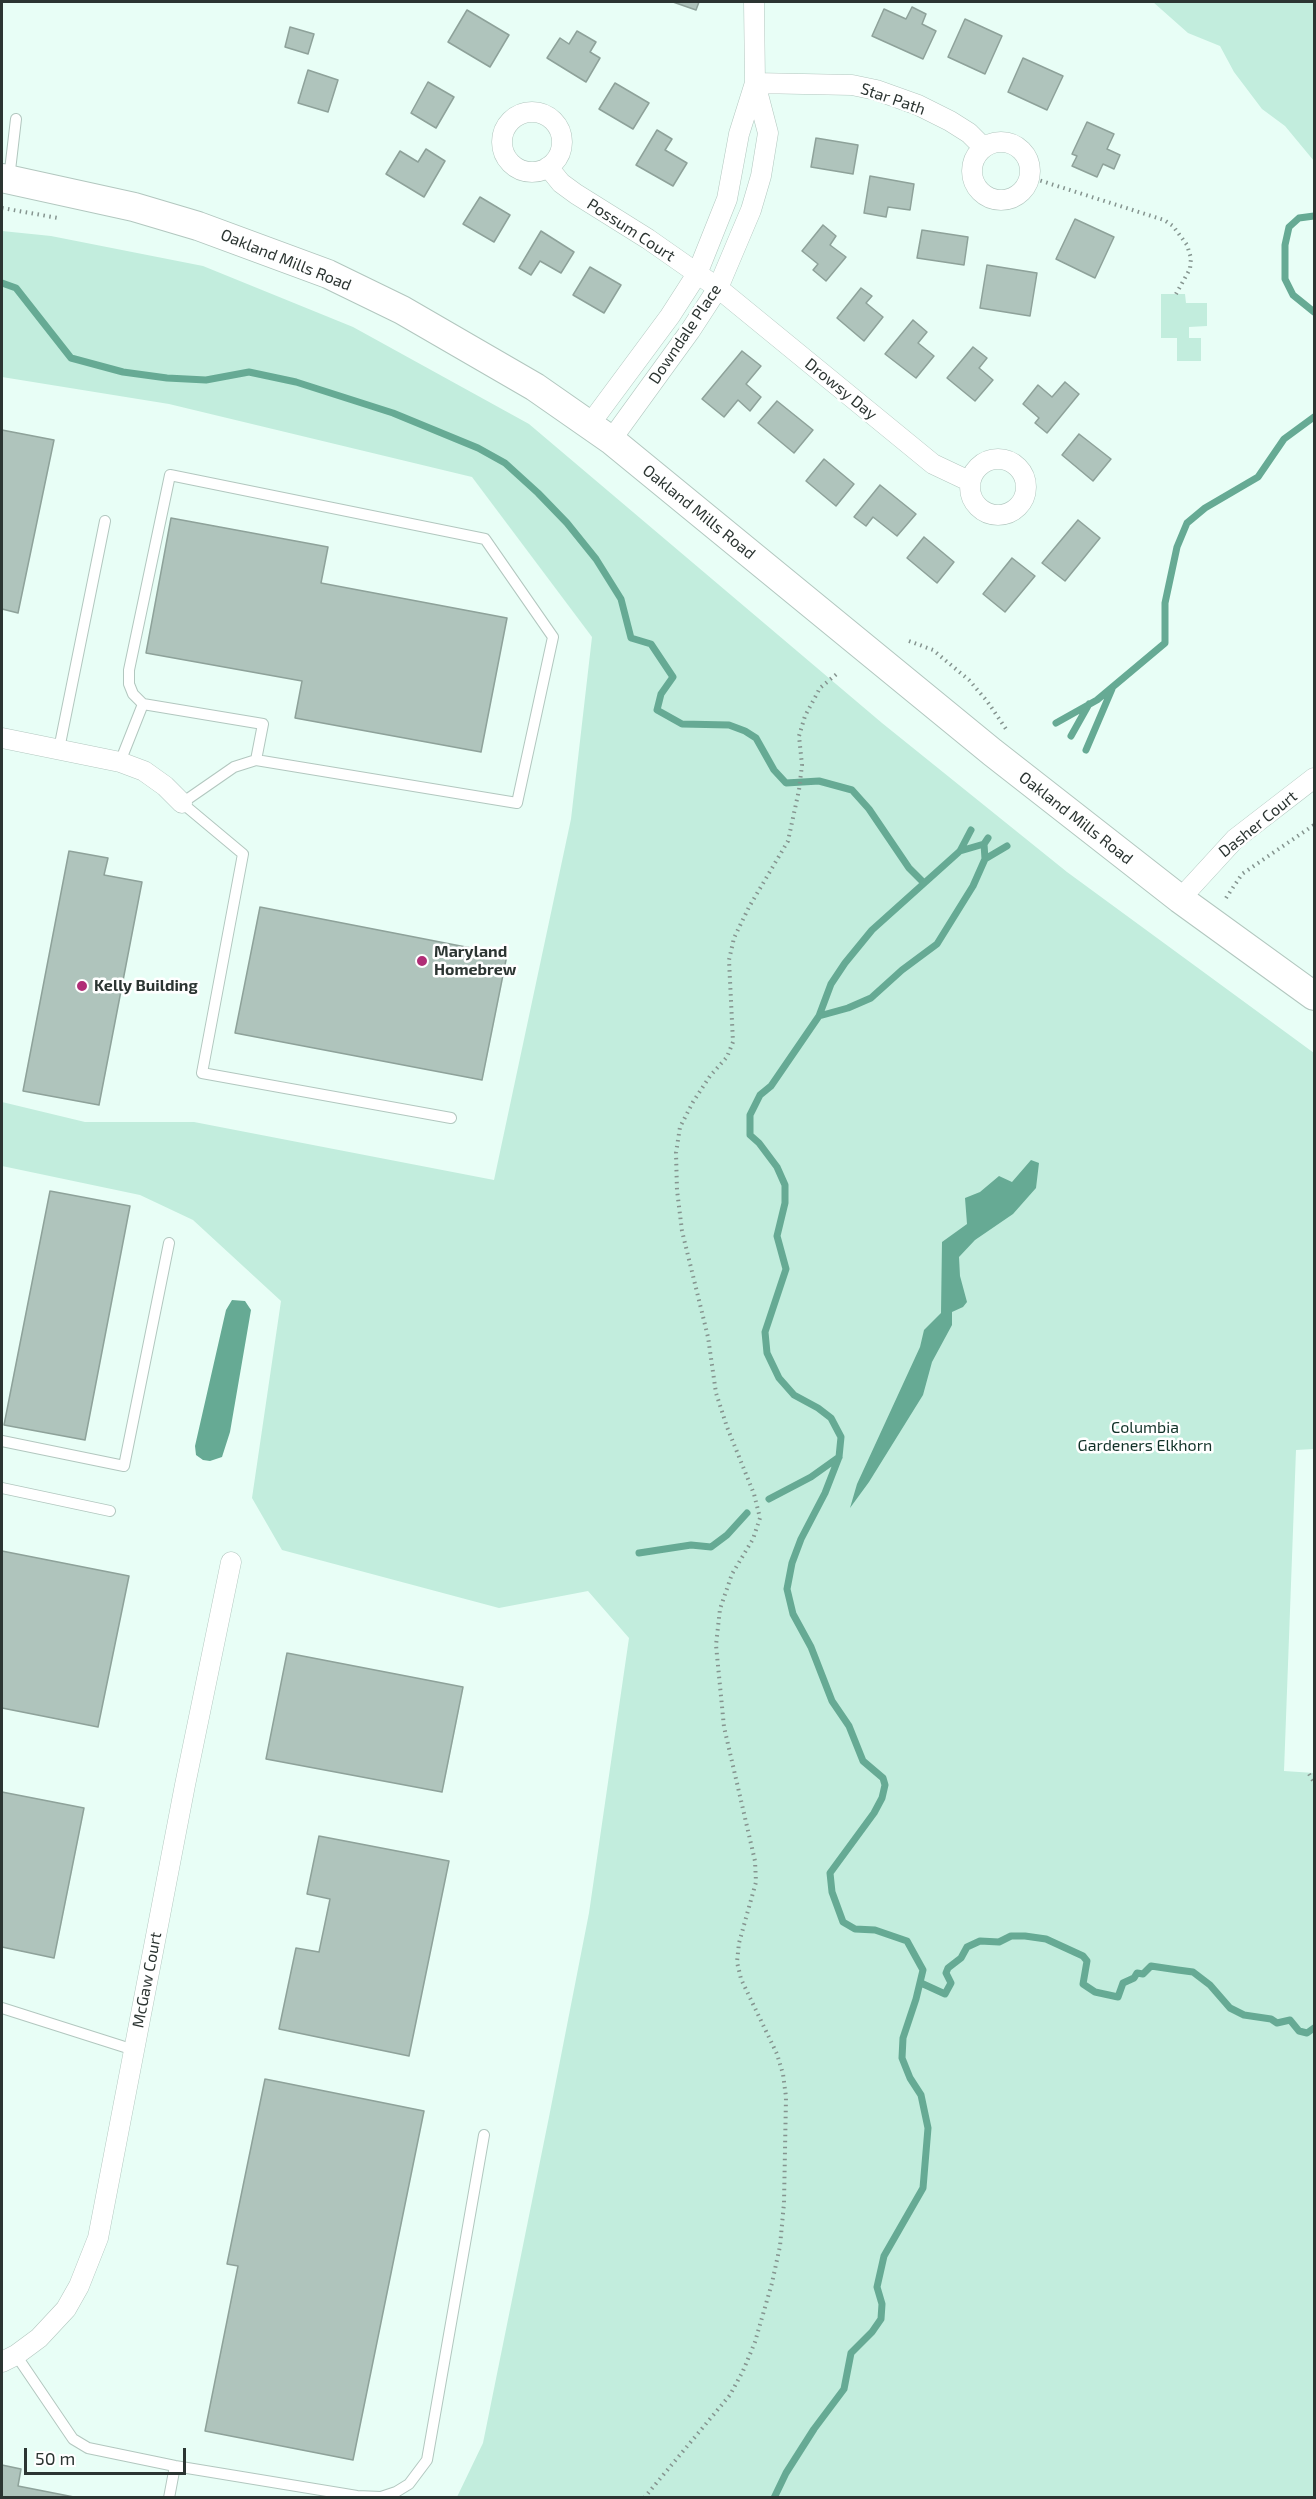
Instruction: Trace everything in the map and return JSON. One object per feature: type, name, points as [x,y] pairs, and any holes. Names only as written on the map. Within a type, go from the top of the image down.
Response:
[{"type":"street","name":"Downdale Place","points":[[600,432],[690,331],[718,288],[738,246],[761,176],[768,133],[755,82],[754,2]]},
{"type":"street","name":"Downdale Place","points":[[600,432],[697,274],[727,199],[739,134],[755,82]]},
{"type":"street","name":"Star Path","points":[[755,82],[852,85],[876,90],[918,105],[950,121],[969,133],[983,147]]},
{"type":"street","points":[[996,141],[1010,143],[1022,151],[1029,163],[1029,177],[1024,188],[1014,196],[1002,200],[990,198],[980,191],[972,174],[975,156],[983,147],[996,141]]},
{"type":"street","name":"Possum Court","points":[[549,167],[561,183],[576,194],[648,238],[718,288]]},
{"type":"street","name":"Oakland Mills Road","points":[[5,178],[134,207],[198,226],[328,274],[402,310],[536,387],[600,432],[983,745],[1180,898],[1314,996]]},
{"type":"street","name":"Drowsy Day","points":[[718,288],[933,464],[969,481]]},
{"type":"street","points":[[2,738],[120,762],[144,771],[165,786],[182,803]]},
{"type":"street","name":"Dasher Court","points":[[1180,898],[1235,839],[1314,778]]},
{"type":"street","name":"McGaw Court","points":[[8,2359],[39,2338],[66,2309],[79,2286],[98,2238],[231,1562]]},
{"type":"lane","points":[[5,178],[16,119]]},
{"type":"lane","points":[[256,760],[263,724],[143,704],[133,694],[129,684],[129,670],[170,475],[485,539],[553,637],[517,803],[256,760],[234,768],[182,803],[243,854],[202,1073],[451,1118]]},
{"type":"lane","points":[[59,748],[105,521]]},
{"type":"lane","points":[[120,762],[143,704]]},
{"type":"lane","points":[[2,1442],[124,1466],[169,1243]]},
{"type":"lane","points":[[2,1488],[110,1511]]},
{"type":"lane","points":[[2,2008],[134,2050]]},
{"type":"lane","points":[[8,2359],[73,2439],[88,2448],[175,2466],[357,2496],[381,2497],[396,2492],[409,2484],[427,2460],[484,2135]]},
{"type":"lane","points":[[169,2498],[175,2466]]},
{"type":"path","points":[[1029,177],[1164,220],[1173,226],[1187,245],[1191,258],[1190,269],[1176,294]]},
{"type":"path","points":[[2,208],[59,218]]},
{"type":"path","points":[[909,641],[933,650],[969,680],[987,700],[1006,729]]},
{"type":"path","points":[[644,2498],[730,2396],[755,2342],[772,2283],[780,2246],[784,2203],[785,2086],[777,2054],[741,1979],[737,1962],[739,1943],[756,1882],[755,1861],[724,1727],[716,1645],[720,1609],[732,1574],[753,1539],[760,1518],[754,1494],[716,1393],[708,1337],[682,1231],[677,1190],[676,1153],[680,1127],[710,1076],[727,1057],[733,1041],[729,960],[734,938],[749,907],[788,841],[799,790],[802,765],[799,736],[805,716],[820,688],[839,672]]},
{"type":"path","points":[[1226,898],[1242,874],[1314,825]]},
{"type":"path","points":[[1309,1774],[1314,1782]]},
{"type":"green space","points":[[1153,2],[1314,2],[1314,161],[1285,126],[1262,109],[1234,72],[1220,46],[1188,33]]},
{"type":"green space","name":"Columbia Gardeners Elkhorn","points":[[2,231],[51,236],[203,266],[353,327],[529,424],[882,723],[1067,872],[1314,1053],[1314,1449],[1296,1450],[1284,1771],[1314,1773],[1314,2497],[457,2497],[483,2443],[549,2117],[589,1913],[629,1638],[588,1591],[499,1608],[282,1550],[252,1498],[281,1301],[193,1220],[140,1195],[2,1166],[2,1102],[85,1122],[194,1122],[494,1180],[571,819],[592,637],[472,477],[169,404],[2,377]]},
{"type":"green space","points":[[1161,294],[1185,294],[1186,303],[1207,303],[1207,326],[1189,327],[1189,338],[1201,338],[1201,361],[1177,361],[1177,338],[1161,338]]},
{"type":"shaded area","points":[[1031,1160],[1039,1163],[1036,1188],[1013,1214],[975,1240],[959,1257],[960,1276],[967,1302],[963,1307],[952,1312],[952,1325],[932,1362],[923,1395],[869,1482],[850,1508],[857,1484],[920,1347],[924,1330],[941,1313],[942,1242],[967,1224],[965,1198],[980,1192],[999,1176],[1012,1182]]},
{"type":"shaded area","points":[[232,1300],[245,1301],[251,1310],[230,1432],[222,1457],[210,1461],[203,1460],[196,1455],[195,1446],[226,1310]]},
{"type":"building","points":[[673,2],[699,2],[696,10]]},
{"type":"building","points":[[912,7],[926,14],[922,24],[936,31],[923,59],[872,36],[884,9],[906,19]]},
{"type":"building","points":[[467,10],[509,35],[490,67],[448,42]]},
{"type":"building","points":[[965,19],[1002,36],[985,74],[948,57]]},
{"type":"building","points":[[290,27],[314,34],[308,54],[285,47]]},
{"type":"building","points":[[577,31],[596,42],[590,52],[600,58],[586,82],[547,58],[560,38],[569,44]]},
{"type":"building","points":[[1023,58],[1063,76],[1047,110],[1008,92]]},
{"type":"building","points":[[308,70],[338,80],[328,112],[298,103]]},
{"type":"building","points":[[428,82],[454,97],[436,128],[411,113]]},
{"type":"building","points":[[615,83],[649,103],[633,129],[599,109]]},
{"type":"building","points":[[1087,122],[1114,134],[1107,149],[1120,155],[1114,169],[1103,164],[1097,177],[1072,166],[1077,156],[1072,154]]},
{"type":"building","points":[[657,130],[672,139],[665,150],[687,163],[673,186],[636,165]]},
{"type":"building","points":[[816,138],[858,145],[853,174],[811,167]]},
{"type":"building","points":[[426,149],[445,161],[424,197],[386,174],[400,151],[418,162]]},
{"type":"building","points":[[870,176],[914,184],[910,210],[888,207],[886,217],[864,213]]},
{"type":"building","points":[[480,197],[510,215],[494,242],[463,224]]},
{"type":"building","points":[[1075,219],[1114,237],[1095,278],[1056,259]]},
{"type":"building","points":[[823,225],[836,236],[830,245],[846,257],[826,281],[813,270],[818,264],[802,251]]},
{"type":"building","points":[[922,230],[968,237],[964,265],[917,258]]},
{"type":"building","points":[[541,231],[574,252],[561,273],[540,261],[531,275],[519,268]]},
{"type":"building","points":[[987,265],[1037,273],[1030,316],[980,308]]},
{"type":"building","points":[[590,267],[621,285],[604,313],[573,295]]},
{"type":"building","points":[[861,288],[872,296],[866,303],[883,317],[864,341],[837,318]]},
{"type":"building","points":[[913,320],[927,332],[918,343],[934,356],[916,378],[885,354]]},
{"type":"building","points":[[973,347],[987,358],[979,368],[993,380],[975,401],[947,378]]},
{"type":"building","points":[[742,351],[761,366],[746,384],[761,397],[750,411],[738,400],[724,417],[702,399]]},
{"type":"building","points":[[1065,382],[1079,394],[1047,433],[1035,423],[1039,418],[1023,404],[1038,385],[1052,397]]},
{"type":"building","points":[[777,401],[813,430],[794,453],[758,423]]},
{"type":"building","points":[[2,430],[54,440],[18,613],[2,609]]},
{"type":"building","points":[[1079,434],[1111,459],[1093,481],[1062,455]]},
{"type":"building","points":[[824,459],[854,484],[836,506],[806,481]]},
{"type":"building","points":[[880,485],[916,514],[897,536],[873,517],[866,526],[854,517]]},
{"type":"building","points":[[171,518],[328,547],[321,583],[507,618],[481,752],[295,718],[302,681],[146,653]]},
{"type":"building","points":[[1078,520],[1100,538],[1065,581],[1042,563]]},
{"type":"building","points":[[924,537],[954,562],[937,583],[907,558]]},
{"type":"building","points":[[1012,558],[1035,576],[1005,612],[983,594]]},
{"type":"building","name":"Kelly Building","points":[[69,851],[108,858],[104,875],[142,882],[99,1105],[23,1091]]},
{"type":"building","points":[[260,907],[507,955],[482,1080],[235,1033]]},
{"type":"building","points":[[50,1191],[130,1206],[85,1440],[4,1425]]},
{"type":"building","points":[[2,1551],[129,1576],[98,1727],[2,1708]]},
{"type":"building","points":[[287,1653],[463,1687],[442,1792],[266,1759]]},
{"type":"building","points":[[2,1792],[84,1808],[54,1958],[2,1947]]},
{"type":"building","points":[[319,1836],[449,1861],[409,2056],[279,2029],[296,1948],[319,1952],[330,1899],[307,1894]]},
{"type":"building","points":[[265,2079],[424,2111],[353,2460],[205,2431],[238,2266],[227,2264]]},
{"type":"building","points":[[2,2465],[21,2469],[18,2486],[79,2498],[2,2498]]},
{"type":"waterway","points":[[1314,216],[1299,218],[1289,227],[1285,245],[1285,279],[1293,295],[1314,312]]},
{"type":"waterway","points":[[2,283],[16,288],[71,358],[123,372],[167,378],[206,380],[249,372],[296,382],[393,413],[478,448],[505,463],[567,523],[596,559],[621,599],[631,638],[651,644],[673,677],[661,694],[657,710],[682,724],[729,725],[745,731],[756,738],[774,770],[786,783],[819,781],[852,790],[869,809],[909,868],[924,883]]},
{"type":"waterway","points":[[1056,723],[1097,700],[1165,643],[1165,603],[1177,547],[1187,523],[1205,508],[1258,477],[1284,439],[1314,417]]},
{"type":"waterway","points":[[1086,750],[1112,689]]},
{"type":"waterway","points":[[1071,736],[1089,704]]},
{"type":"waterway","points":[[774,2498],[786,2473],[814,2429],[844,2389],[851,2353],[872,2332],[881,2319],[882,2304],[877,2287],[884,2256],[923,2188],[928,2128],[921,2095],[910,2078],[902,2058],[903,2038],[923,1970],[907,1941],[875,1930],[855,1929],[843,1922],[832,1892],[830,1873],[874,1813],[882,1798],[885,1785],[883,1778],[863,1761],[849,1726],[832,1701],[811,1647],[793,1614],[787,1589],[792,1563],[801,1539],[825,1493],[839,1457],[841,1437],[831,1418],[794,1395],[779,1378],[767,1353],[765,1332],[786,1269],[777,1236],[785,1203],[785,1185],[777,1167],[750,1135],[750,1115],[760,1095],[771,1086],[819,1016],[831,984],[845,963],[872,930],[960,851],[971,830]]},
{"type":"waterway","points":[[960,851],[984,844],[988,838]]},
{"type":"waterway","points":[[984,844],[985,859],[1007,846]]},
{"type":"waterway","points":[[819,1016],[848,1008],[871,998],[902,970],[937,944],[973,886],[985,859]]},
{"type":"waterway","points":[[769,1499],[811,1477],[839,1457]]},
{"type":"waterway","points":[[639,1553],[691,1545],[711,1547],[727,1535],[747,1513]]},
{"type":"waterway","points":[[921,1983],[945,1994],[951,1983],[946,1973],[948,1968],[961,1958],[967,1947],[980,1941],[999,1942],[1011,1936],[1025,1936],[1046,1939],[1083,1956],[1087,1961],[1083,1984],[1095,1992],[1118,1997],[1123,1983],[1134,1978],[1137,1973],[1143,1974],[1151,1966],[1193,1972],[1210,1985],[1230,2008],[1244,2015],[1271,2019],[1277,2023],[1290,2020],[1299,2031],[1307,2033],[1314,2028]]},
{"type":"place","name":"Maryland Homebrew","points":[[422,961]]},
{"type":"place","name":"Kelly Building","points":[[82,986]]}]
